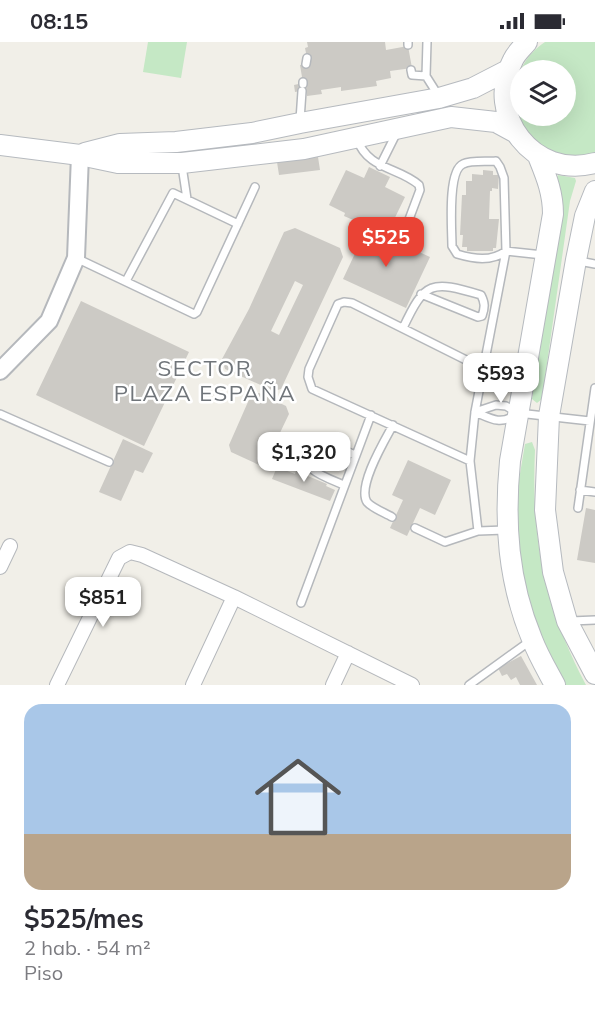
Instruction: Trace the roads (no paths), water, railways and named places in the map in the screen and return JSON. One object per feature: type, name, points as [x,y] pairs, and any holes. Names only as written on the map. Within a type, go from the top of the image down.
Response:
[{"type":"main road","points":[[524,45],[508,70],[505,87],[505,103],[516,133],[538,156],[550,162],[567,165],[595,164]]},
{"type":"main road","points":[[80,155],[120,144],[176,142],[252,134],[439,98],[473,88],[508,70]]},
{"type":"main road","points":[[0,145],[80,155],[118,163],[182,163],[304,149],[451,117],[496,122],[516,133]]},
{"type":"main road","points":[[538,156],[550,185],[553,214],[518,413],[507,497],[507,530],[514,586],[532,640],[555,685]]},
{"type":"main road","points":[[595,191],[585,216],[586,262],[549,417],[545,510],[553,572],[567,621],[595,674]]},
{"type":"street","points":[[0,371],[49,321],[76,258],[80,155]]},
{"type":"street","points":[[0,567],[10,546]]},
{"type":"street","points":[[57,685],[119,558],[130,552],[142,555],[234,597],[412,685]]},
{"type":"street","points":[[193,685],[234,597]]},
{"type":"street","points":[[333,685],[348,653]]},
{"type":"lane","points":[[427,42],[426,76],[439,98]]},
{"type":"lane","points":[[411,70],[412,75],[426,76]]},
{"type":"lane","points":[[300,123],[303,86]]},
{"type":"lane","points":[[380,166],[400,127]]},
{"type":"lane","points":[[357,137],[360,148],[380,166],[419,185],[420,190],[405,230]]},
{"type":"lane","points":[[478,531],[470,461],[475,412],[506,251],[504,178],[496,161],[464,163],[457,167],[452,183],[452,246],[457,254],[470,258],[495,258],[506,251],[546,256]]},
{"type":"lane","points":[[182,163],[187,199]]},
{"type":"lane","points":[[76,258],[194,314],[197,312],[255,186]]},
{"type":"lane","points":[[126,281],[173,193],[238,224]]},
{"type":"lane","points":[[403,328],[421,294],[427,288],[434,286],[465,290],[481,295],[485,302],[482,316],[478,317],[421,294]]},
{"type":"lane","points":[[470,461],[312,389],[308,377],[309,369],[338,304],[344,302],[352,303],[484,369]]},
{"type":"lane","points":[[578,508],[595,388]]},
{"type":"lane","points":[[475,412],[496,405],[506,406],[518,413],[590,421]]},
{"type":"lane","points":[[475,412],[505,421],[518,413]]},
{"type":"lane","points":[[0,414],[109,462]]},
{"type":"lane","points":[[301,603],[371,415]]},
{"type":"lane","points":[[392,517],[368,503],[365,494],[366,481],[393,425]]},
{"type":"lane","points":[[344,485],[314,472],[305,460],[304,453],[308,446],[324,441],[355,455]]},
{"type":"lane","points":[[580,490],[595,492]]},
{"type":"lane","points":[[415,528],[445,542],[478,531],[507,530]]},
{"type":"lane","points":[[567,621],[595,620]]},
{"type":"lane","points":[[469,685],[532,640]]},
{"type":"district","name":"SECTOR PLAZA ESPAÑA","points":[[205,380]]}]
